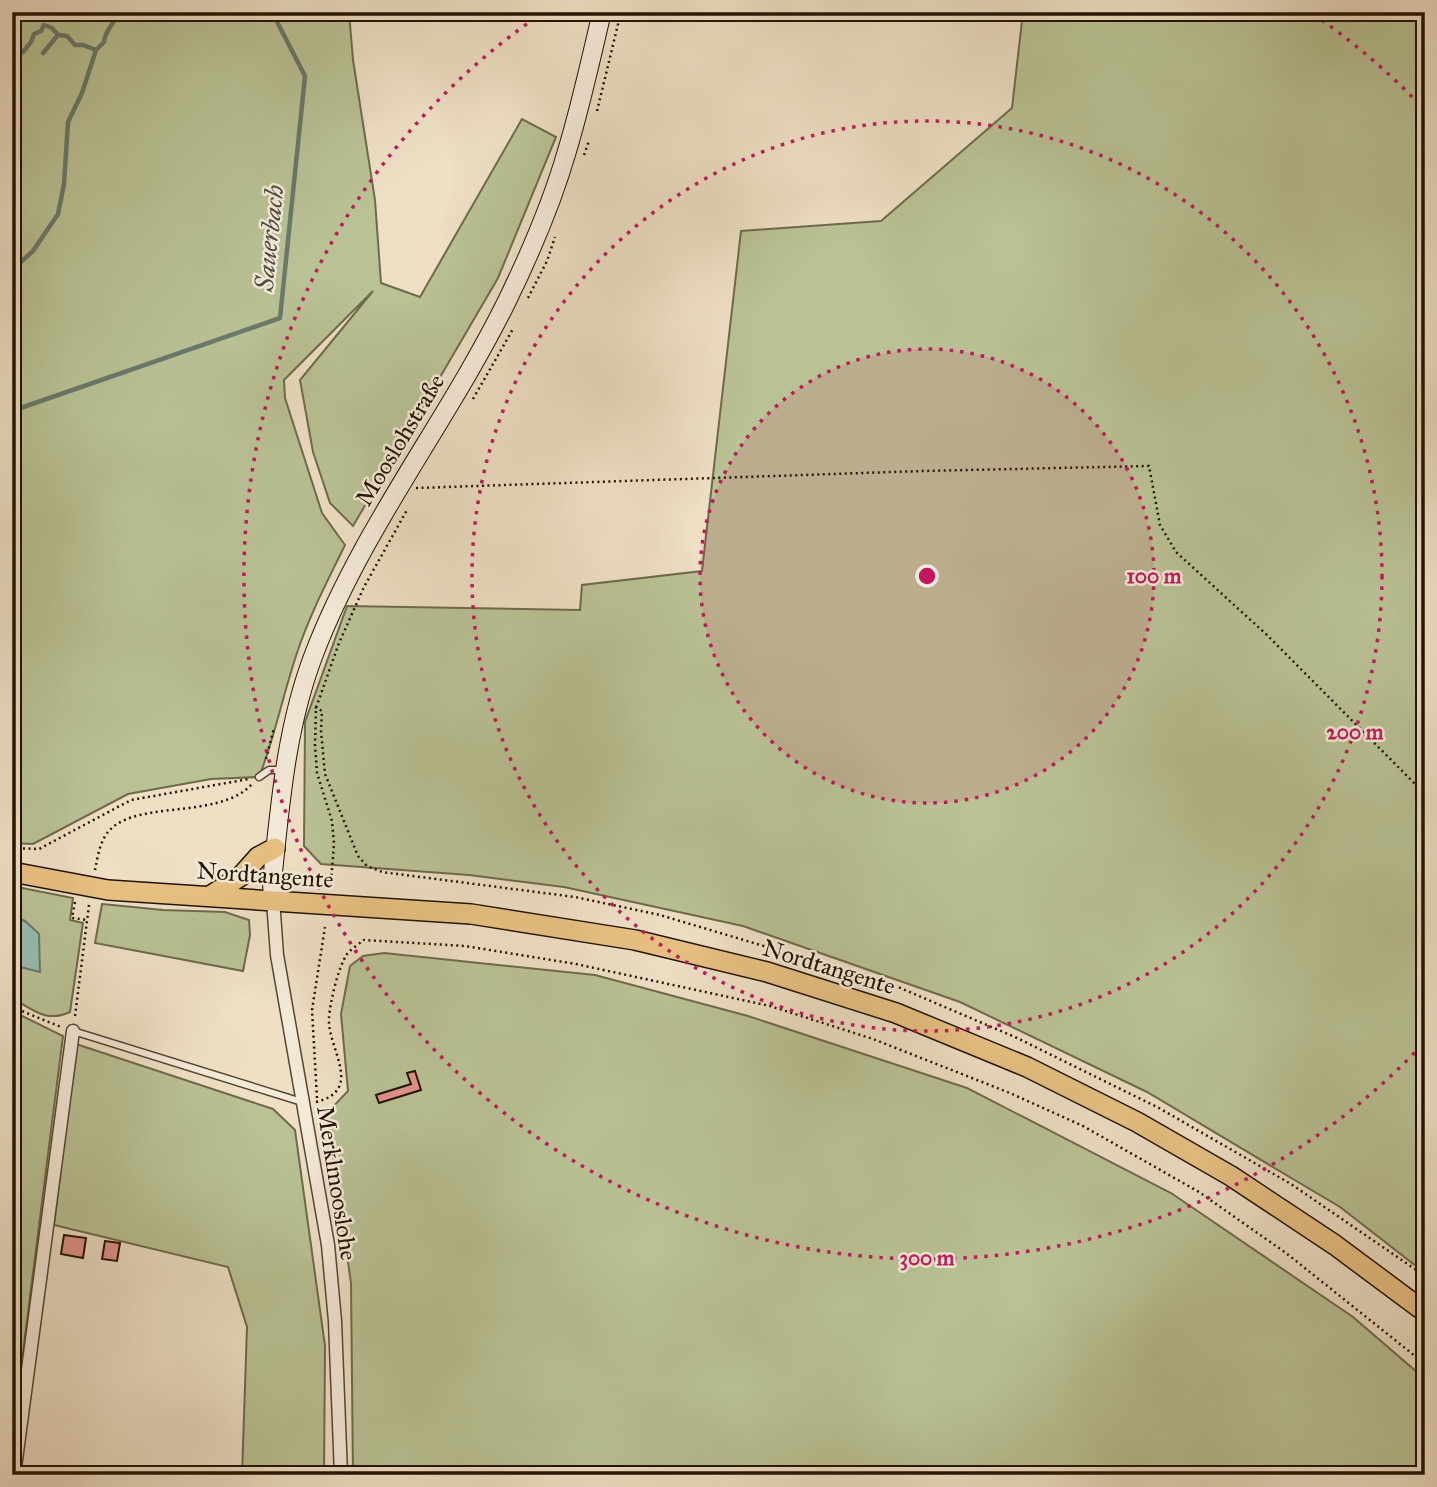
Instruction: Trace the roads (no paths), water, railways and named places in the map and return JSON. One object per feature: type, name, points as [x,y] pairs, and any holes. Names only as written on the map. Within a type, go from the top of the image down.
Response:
[{"type":"main road","points":[[209,896],[241,876],[258,857],[275,848]]},
{"type":"main road","name":"Nordtangente","points":[[12,872],[77,885],[144,892],[471,914],[635,940],[767,972],[896,1013],[1027,1068],[1137,1122],[1231,1177],[1324,1237],[1425,1312]]},
{"type":"street","name":"Mooslohstraße","points":[[273,900],[275,848],[284,770],[299,701],[313,656],[334,606],[410,486],[479,358],[532,248],[567,150],[602,12]]},
{"type":"street","name":"Merklmooslohe","points":[[273,900],[277,955],[328,1245],[335,1321],[341,1475]]},
{"type":"street","points":[[14,1475],[73,1031]]},
{"type":"lane","points":[[259,777],[269,770],[284,770]]},
{"type":"lane","points":[[73,1031],[254,1089],[302,1101]]},
{"type":"water","points":[[12,917],[25,921],[39,934],[40,972],[12,965]]},
{"type":"waterway","points":[[12,270],[33,251],[58,214],[64,184],[68,122],[82,93],[96,50],[104,42],[117,12]]},
{"type":"waterway","name":"Sauerbach","points":[[12,411],[280,318],[305,76],[272,12]]},
{"type":"waterway","name":"Sauerbach","points":[[23,52],[34,34],[41,31],[44,25],[52,28],[58,35],[67,36],[75,45],[96,50]]},
{"type":"waterway","name":"Sauerbach","points":[[43,53],[58,35]]}]
